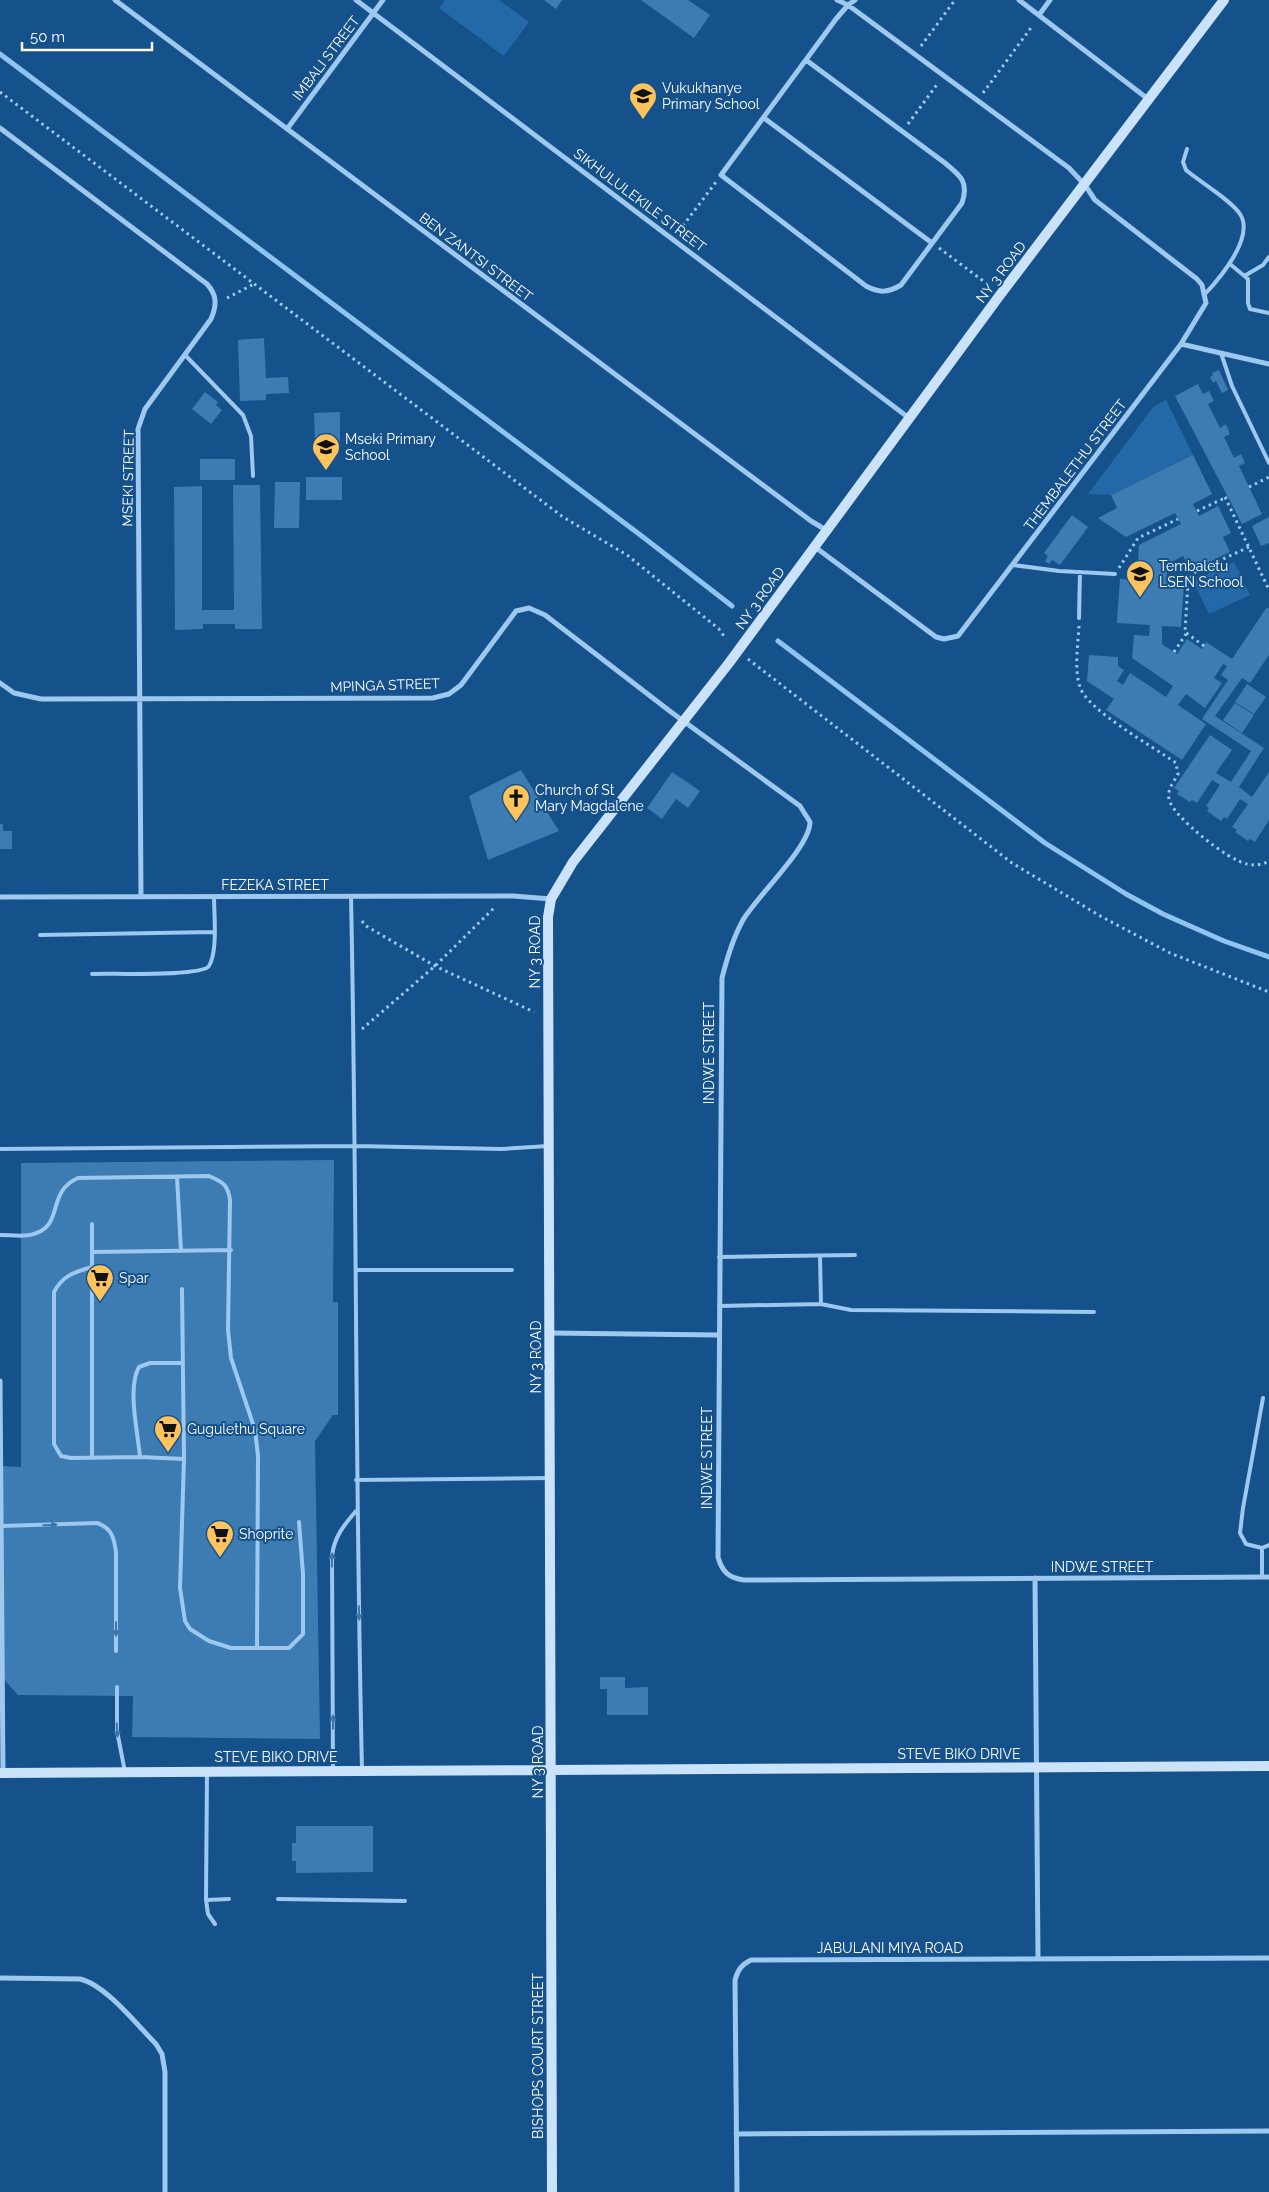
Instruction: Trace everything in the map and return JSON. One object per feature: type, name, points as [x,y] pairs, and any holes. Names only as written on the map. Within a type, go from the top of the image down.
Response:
[{"type":"street","name":"BEN ZANTSI STREET","points":[[115,0],[795,509],[826,530]]},
{"type":"street","name":"SIKHULULEKILE STREET","points":[[356,0],[909,418]]},
{"type":"street","name":"IMBALI STREET","points":[[288,129],[384,0]]},
{"type":"street","points":[[837,0],[848,5],[1069,168],[1085,185],[1095,200],[1197,279],[1206,294]]},
{"type":"street","points":[[806,60],[958,173],[964,184],[965,192],[962,203],[901,285],[891,291],[874,290],[721,175],[806,60],[848,5],[855,0]]},
{"type":"street","points":[[1019,0],[1148,100]]},
{"type":"street","points":[[1039,15],[1050,0]]},
{"type":"street","name":"NY 3 ROAD","points":[[551,1919],[548,917],[551,899],[573,862],[685,721],[909,418],[1224,0]]},
{"type":"street","points":[[764,118],[932,243]]},
{"type":"street","name":"MSEKI STREET","points":[[0,128],[207,284],[213,291],[215,310],[186,356],[145,409],[138,429],[141,897]]},
{"type":"street","name":"THEMBALETHU STREET","points":[[814,546],[936,637],[944,640],[952,639],[962,632],[1181,344],[1203,310],[1206,303],[1206,294]]},
{"type":"street","points":[[1181,344],[1269,364]]},
{"type":"street","name":"MPINGA STREET","points":[[0,683],[14,693],[31,699],[443,696],[461,685],[509,618],[519,609],[529,608],[545,616],[800,806],[810,822]]},
{"type":"street","name":"INDWE STREET","points":[[810,822],[804,839],[744,919],[733,942],[722,978],[718,1306],[718,1557],[725,1573],[733,1578],[744,1580],[1269,1577]]},
{"type":"street","name":"FEZEKA STREET","points":[[0,897],[513,896],[551,899]]},
{"type":"street","points":[[550,1333],[718,1334]]},
{"type":"street","points":[[0,1381],[2,1774]]},
{"type":"street","points":[[1035,1578],[1038,1767],[1038,1959]]},
{"type":"street","name":"STEVE BIKO DRIVE","points":[[2,1774],[206,1771],[1269,1766]]},
{"type":"street","name":"BISHOPS COURT STREET","points":[[551,1919],[552,2192]]},
{"type":"street","name":"JABULANI MIYA ROAD","points":[[737,2192],[735,1980],[738,1970],[743,1964],[760,1959],[1269,1958]]},
{"type":"street","points":[[0,1978],[80,1979],[90,1982],[102,1991],[156,2044],[162,2054],[165,2072],[165,2192]]},
{"type":"street","points":[[736,2134],[1269,2131]]},
{"type":"lane","points":[[1187,149],[1182,162],[1186,170],[1241,215],[1243,229],[1230,264],[1206,294]]},
{"type":"lane","points":[[1246,275],[1263,265],[1269,257]]},
{"type":"lane","points":[[1230,264],[1246,275],[1250,309],[1269,313]]},
{"type":"lane","points":[[1221,353],[1232,386],[1269,463]]},
{"type":"lane","points":[[186,356],[243,415],[251,436],[253,476]]},
{"type":"lane","points":[[1013,565],[1115,574]]},
{"type":"lane","points":[[1079,618],[1080,572]]},
{"type":"lane","points":[[351,896],[355,1146],[356,1511],[362,1771]]},
{"type":"lane","points":[[92,974],[189,973],[205,970],[211,960],[214,932],[214,897]]},
{"type":"lane","points":[[40,935],[214,932]]},
{"type":"lane","points":[[0,1150],[355,1146],[502,1149],[550,1146]]},
{"type":"lane","points":[[0,1236],[28,1235],[40,1232],[48,1225],[63,1188],[78,1178],[209,1176],[224,1183],[228,1189],[230,1250],[228,1330],[231,1358],[255,1430],[258,1456],[257,1648]]},
{"type":"lane","points":[[177,1177],[181,1251]]},
{"type":"lane","points":[[92,1224],[92,1458]]},
{"type":"lane","points":[[92,1252],[230,1250]]},
{"type":"lane","points":[[719,1257],[855,1255]]},
{"type":"lane","points":[[820,1256],[821,1304]]},
{"type":"lane","points":[[92,1267],[74,1272],[59,1284],[54,1292],[54,1444],[61,1456],[184,1459]]},
{"type":"lane","points":[[356,1270],[512,1270]]},
{"type":"lane","points":[[182,1289],[184,1459],[180,1588],[185,1621],[190,1629],[209,1641],[231,1648],[289,1648],[303,1634],[303,1574],[299,1522]]},
{"type":"lane","points":[[718,1306],[821,1304],[851,1310],[1094,1312]]},
{"type":"lane","points":[[140,1457],[136,1421],[135,1373],[139,1367],[150,1363],[183,1363]]},
{"type":"lane","points":[[1263,1398],[1240,1533],[1246,1544],[1262,1548],[1269,1545]]},
{"type":"lane","points":[[356,1480],[551,1478]]},
{"type":"lane","points":[[333,1771],[333,1543],[338,1533],[356,1511]]},
{"type":"lane","points":[[1,1526],[97,1523],[109,1529],[114,1537],[116,1552],[116,1651]]},
{"type":"lane","points":[[1262,1548],[1262,1578]]},
{"type":"lane","points":[[117,1687],[117,1737],[125,1772]]},
{"type":"lane","points":[[206,1771],[206,1900],[208,1914],[215,1924]]},
{"type":"lane","points":[[206,1900],[229,1899]]},
{"type":"lane","points":[[278,1899],[405,1902]]},
{"type":"path","points":[[920,46],[955,0]]},
{"type":"path","points":[[983,94],[1033,25]]},
{"type":"path","points":[[907,124],[939,82]]},
{"type":"path","points":[[0,92],[563,517],[627,555],[719,629],[726,639]]},
{"type":"path","points":[[673,239],[721,175]]},
{"type":"path","points":[[939,248],[990,286]]},
{"type":"path","points":[[227,298],[254,284]]},
{"type":"path","points":[[1249,486],[1269,477]]},
{"type":"path","points":[[1197,511],[1226,497],[1269,590]]},
{"type":"path","points":[[1115,574],[1138,538],[1178,519]]},
{"type":"path","points":[[1174,652],[1186,634],[1190,577],[1249,547]]},
{"type":"path","points":[[1079,618],[1078,679],[1085,698],[1176,763],[1178,774],[1169,790],[1168,799],[1180,817],[1198,834],[1241,863],[1253,865],[1269,861]]},
{"type":"path","points":[[1186,634],[1204,646]]},
{"type":"path","points":[[746,654],[749,660],[1012,863],[1102,917],[1170,953],[1269,992]]},
{"type":"path","points":[[354,1036],[435,966],[496,906]]},
{"type":"path","points":[[361,920],[366,926],[435,966],[534,1012]]},
{"type":"shaded area","points":[[445,0],[499,0],[529,22],[504,56],[439,8]]},
{"type":"shaded area","points":[[1166,400],[1193,455],[1111,495],[1088,494],[1154,406]]},
{"type":"shaded area","points":[[1234,562],[1250,595],[1209,614],[1193,581]]},
{"type":"building","points":[[544,0],[562,0],[556,9]]},
{"type":"building","points":[[641,0],[688,0],[710,15],[694,38]]},
{"type":"building","points":[[264,338],[266,378],[288,377],[289,393],[266,394],[266,400],[240,401],[238,340]]},
{"type":"building","points":[[1219,370],[1228,390],[1222,393],[1216,381],[1213,383],[1210,377],[1213,376],[1212,373]]},
{"type":"building","points":[[1198,384],[1203,394],[1209,391],[1214,401],[1208,404],[1220,428],[1226,424],[1230,434],[1224,437],[1234,458],[1241,454],[1245,463],[1239,466],[1262,514],[1242,524],[1175,396]]},
{"type":"building","points":[[205,392],[218,402],[216,405],[222,410],[211,424],[192,409]]},
{"type":"building","points":[[340,412],[340,441],[315,442],[314,413]]},
{"type":"building","points":[[1193,455],[1212,494],[1193,504],[1199,516],[1218,506],[1231,533],[1223,537],[1230,552],[1191,571],[1183,556],[1168,564],[1166,582],[1184,583],[1181,627],[1162,626],[1162,644],[1177,654],[1187,639],[1202,649],[1206,642],[1232,659],[1267,607],[1269,609],[1269,655],[1250,683],[1242,678],[1215,716],[1264,748],[1239,787],[1252,797],[1269,772],[1269,820],[1255,842],[1250,839],[1248,841],[1235,832],[1237,830],[1232,827],[1248,804],[1240,799],[1227,819],[1224,817],[1221,821],[1207,811],[1209,808],[1206,806],[1220,785],[1212,780],[1197,803],[1192,800],[1190,802],[1177,794],[1179,791],[1174,788],[1210,735],[1232,750],[1216,773],[1231,782],[1251,751],[1202,719],[1228,680],[1221,675],[1227,666],[1223,664],[1214,678],[1222,683],[1205,708],[1186,694],[1178,705],[1206,724],[1182,760],[1106,710],[1114,699],[1087,681],[1089,655],[1118,657],[1118,666],[1124,670],[1117,681],[1123,685],[1130,673],[1166,697],[1173,686],[1132,658],[1134,635],[1149,636],[1150,625],[1117,623],[1117,620],[1120,579],[1137,580],[1139,545],[1181,524],[1175,513],[1126,537],[1098,518],[1117,508],[1111,495]]},
{"type":"building","points":[[200,459],[235,459],[235,480],[200,480]]},
{"type":"building","points":[[306,477],[342,477],[342,500],[306,500]]},
{"type":"building","points":[[275,482],[300,482],[299,528],[274,528]]},
{"type":"building","points":[[233,485],[260,485],[262,629],[235,629],[235,624],[203,624],[203,629],[175,630],[174,487],[202,486],[202,610],[234,610]]},
{"type":"building","points":[[1072,515],[1088,527],[1060,565],[1052,560],[1049,564],[1045,561],[1048,556],[1044,553]]},
{"type":"building","points":[[1269,517],[1269,543],[1261,546],[1252,526]]},
{"type":"building","points":[[1247,684],[1266,697],[1254,714],[1235,702]]},
{"type":"building","points":[[1235,703],[1254,715],[1242,733],[1223,720]]},
{"type":"building","points":[[521,770],[559,831],[488,860],[469,796]]},
{"type":"building","points":[[672,772],[700,791],[688,808],[676,799],[662,819],[647,808]]},
{"type":"building","points":[[0,824],[3,824],[3,831],[12,831],[12,849],[0,849]]},
{"type":"building","name":"Gugulethu Square","points":[[334,1160],[333,1302],[338,1302],[338,1415],[333,1415],[315,1441],[320,1739],[132,1737],[133,1696],[18,1695],[0,1675],[0,1466],[21,1467],[21,1163]]},
{"type":"building","points":[[600,1677],[625,1677],[625,1688],[648,1687],[648,1715],[607,1715],[607,1689],[600,1689]]},
{"type":"building","points":[[296,1826],[373,1826],[373,1872],[296,1873],[296,1861],[292,1861],[292,1843],[296,1843]]},
{"type":"waterway","points":[[0,54],[643,537],[732,606]]},
{"type":"waterway","points":[[778,641],[1045,843],[1126,894],[1163,914],[1224,941],[1269,957]]},
{"type":"place","name":"Vukukhanye Primary School","points":[[643,120]]},
{"type":"place","name":"Mseki Primary School","points":[[326,471]]},
{"type":"place","name":"Tembaletu LSEN School","points":[[1140,598]]},
{"type":"place","name":"Church of St Mary Magdalene","points":[[516,822]]},
{"type":"place","name":"Spar","points":[[100,1302]]},
{"type":"place","name":"Gugulethu Square","points":[[168,1453]]},
{"type":"place","name":"Shoprite","points":[[220,1558]]}]
